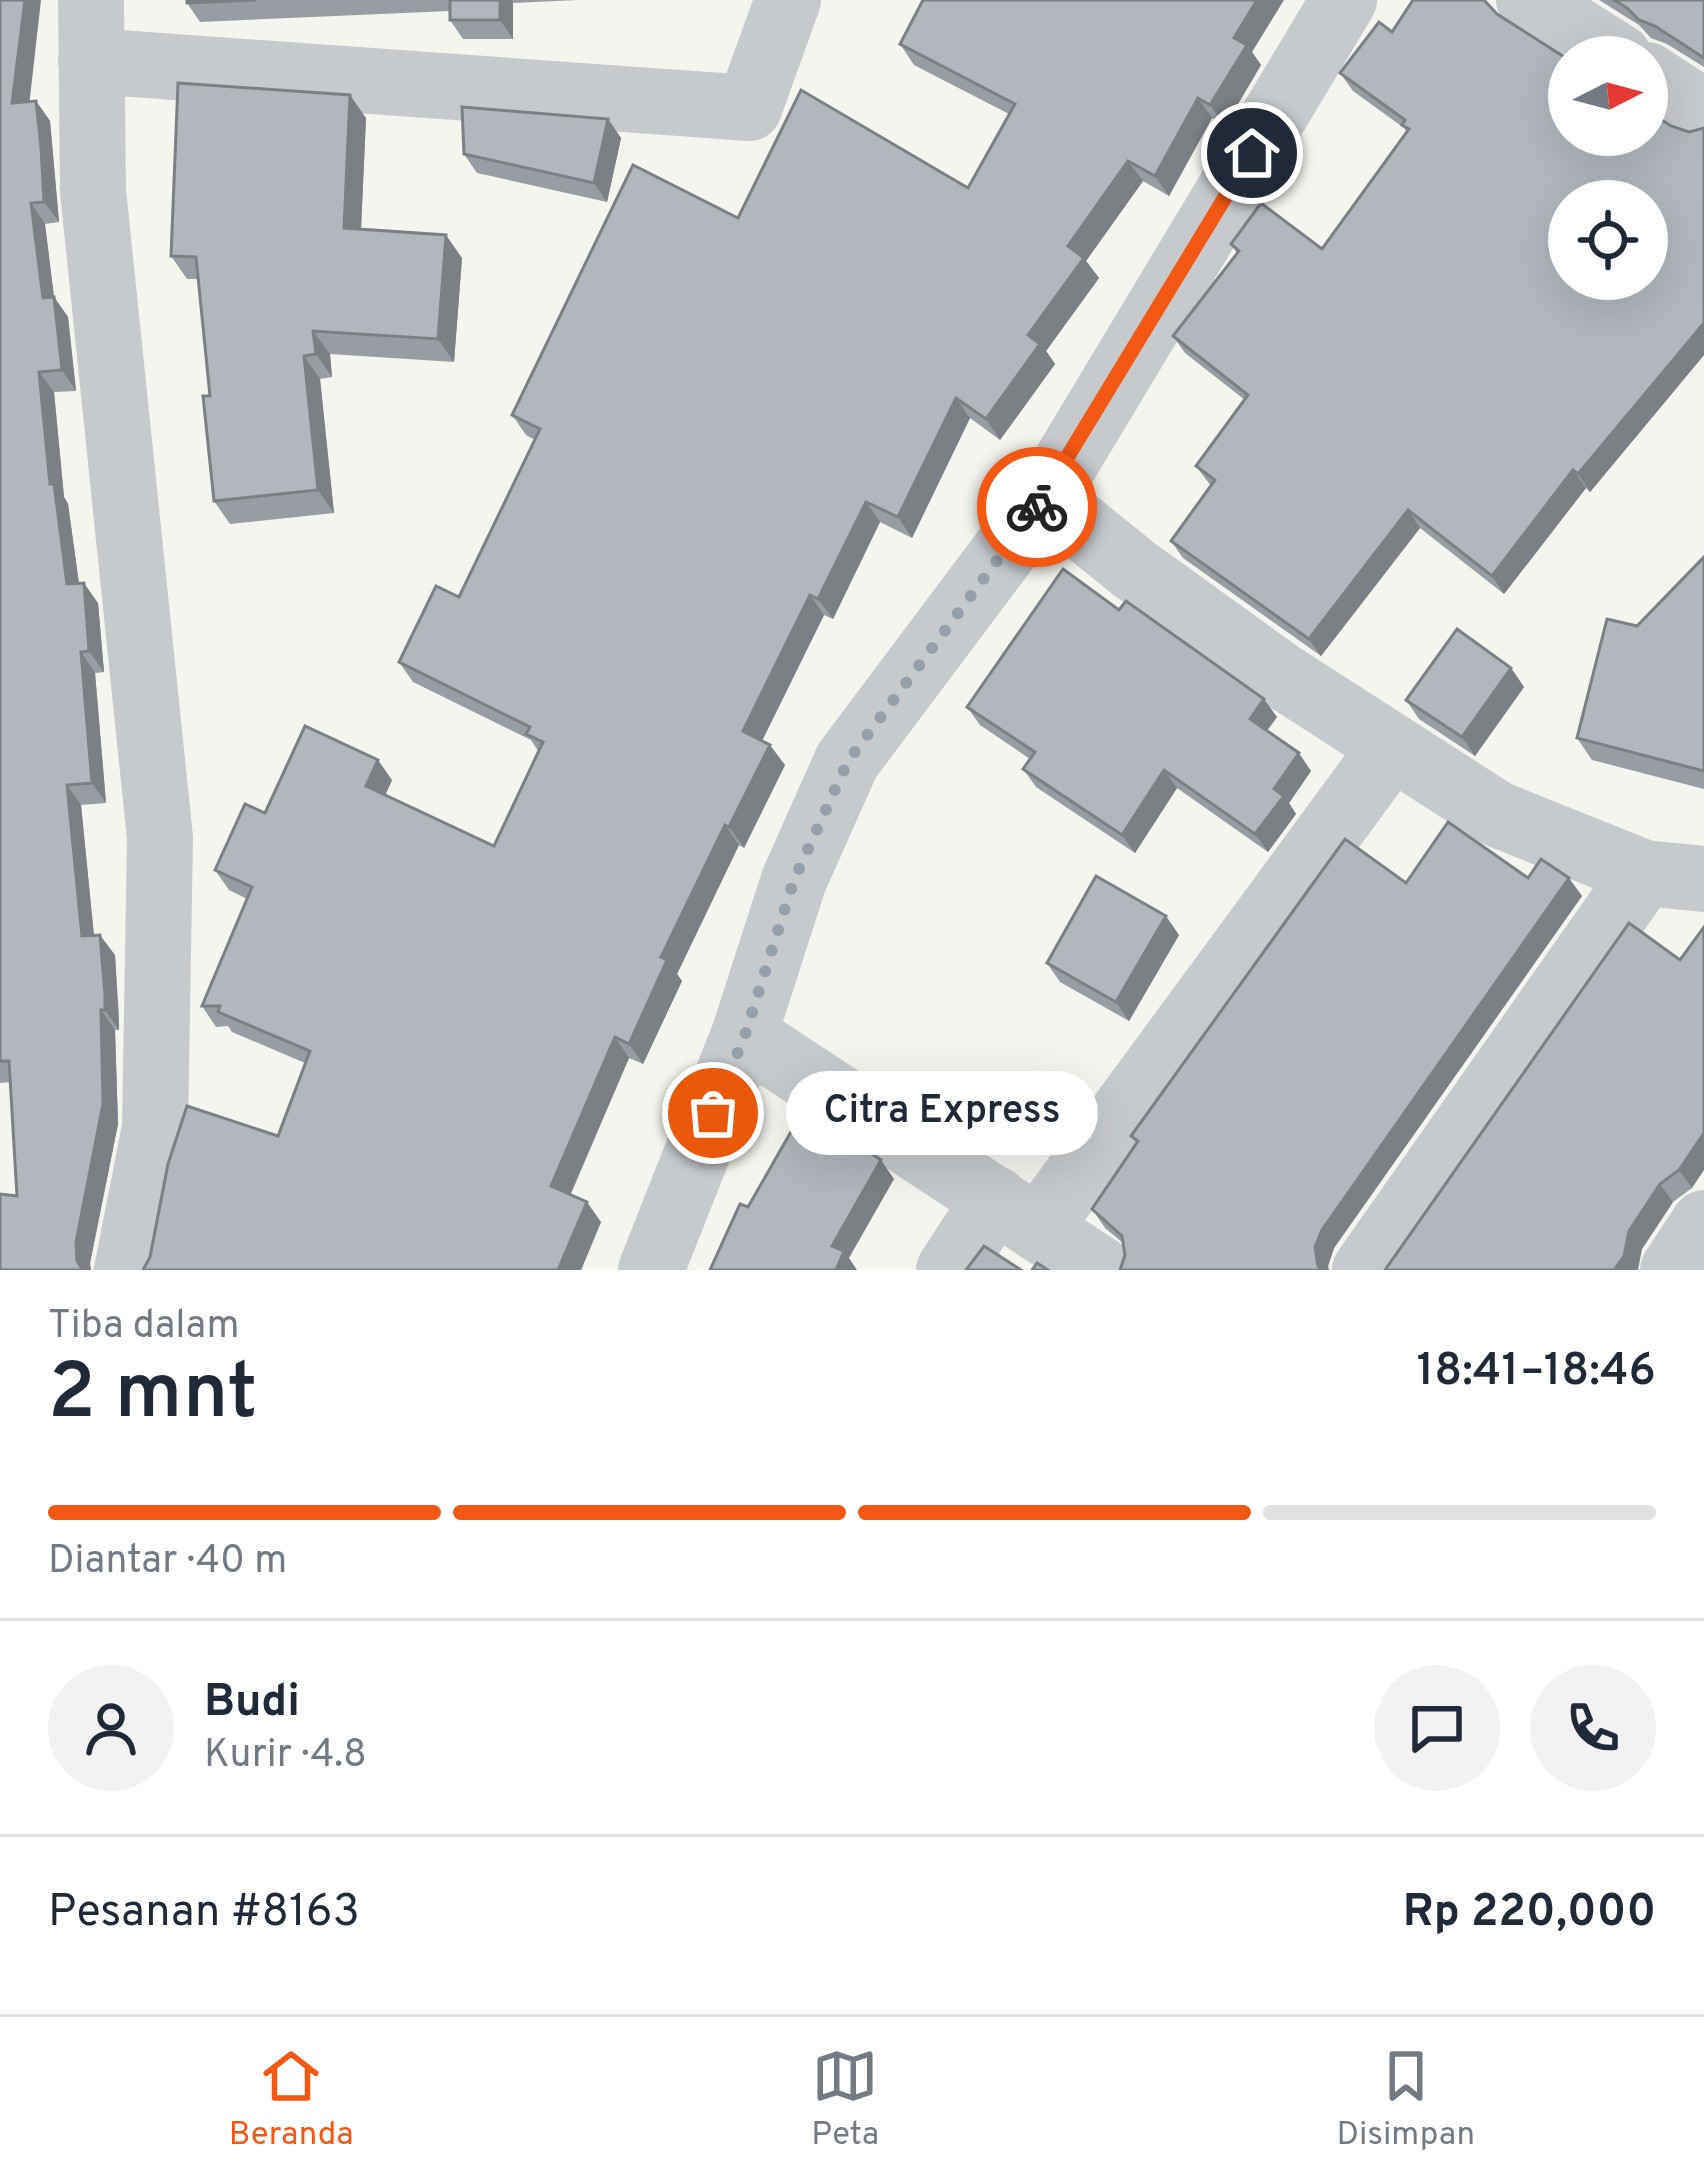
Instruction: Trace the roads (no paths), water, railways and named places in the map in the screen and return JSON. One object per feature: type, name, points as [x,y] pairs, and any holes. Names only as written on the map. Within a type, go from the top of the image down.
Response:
[{"type":"street","points":[[127,1270],[155,1128],[160,838],[92,190],[91,31],[749,108],[788,0]]},
{"type":"street","points":[[651,1270],[745,1035],[794,880],[848,761],[1045,497],[1344,0]]},
{"type":"street","points":[[1529,0],[1585,36]]},
{"type":"street","points":[[1668,89],[1704,112]]},
{"type":"street","points":[[1045,497],[1134,569],[1391,748],[1497,814],[1674,876],[1365,1270]]},
{"type":"street","points":[[949,1270],[1017,1213],[1391,748]]},
{"type":"street","points":[[745,1035],[1101,1270]]},
{"type":"street","points":[[1673,1270],[1704,1223]]},
{"type":"place","name":"Citra Express","points":[[713,1113]]}]
